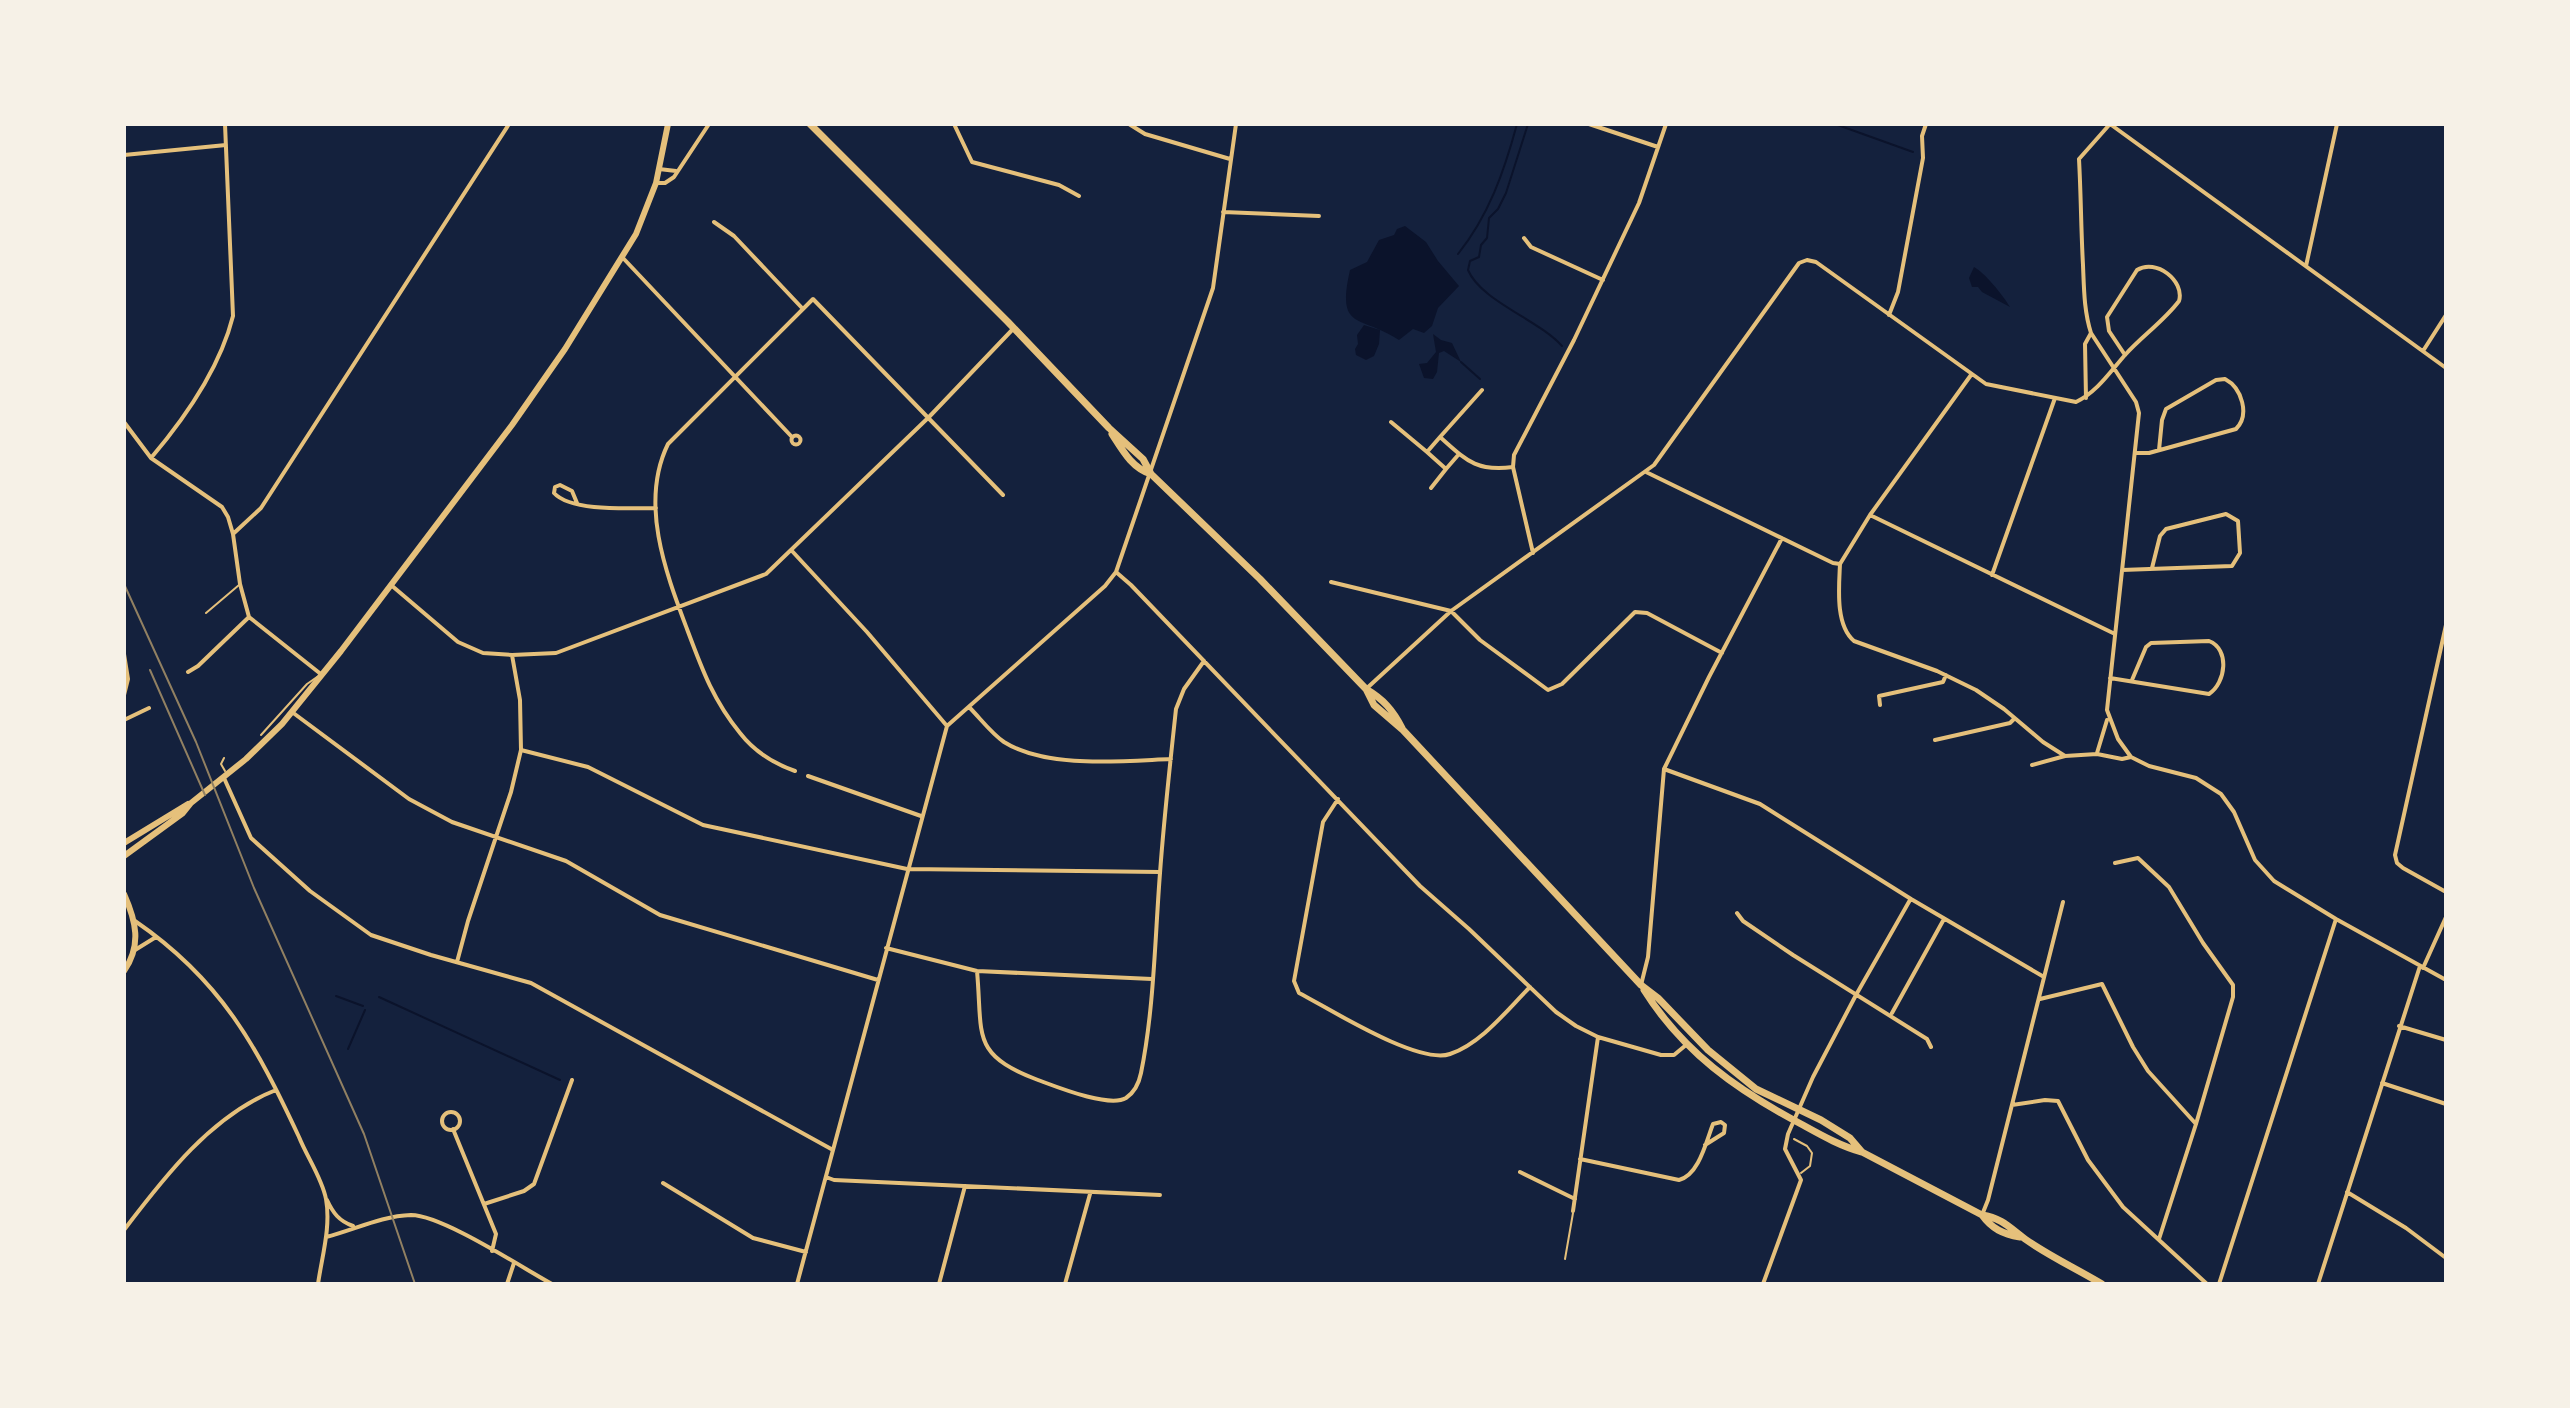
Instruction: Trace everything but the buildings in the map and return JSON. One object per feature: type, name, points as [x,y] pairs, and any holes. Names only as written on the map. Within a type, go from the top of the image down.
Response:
[{"type":"main road","points":[[124,843],[191,803],[261,745],[292,712],[391,585],[538,390],[623,258],[642,222],[656,183],[668,124]]},
{"type":"main road","points":[[810,124],[1143,459],[1151,474],[1246,565],[1366,689],[1374,705],[1403,730],[1641,985],[1745,1082],[1850,1138],[1862,1152]]},
{"type":"main road","points":[[124,856],[183,813],[191,803]]},
{"type":"main road","points":[[124,894],[126,906],[135,921],[134,951],[124,971]]},
{"type":"main road","points":[[1641,985],[1687,1044],[1739,1090],[1844,1147],[1862,1152],[1982,1215],[1990,1225],[2005,1234],[2024,1238],[2102,1284]]},
{"type":"main road","points":[[1687,1044],[1696,1038]]},
{"type":"street","points":[[151,458],[172,433],[218,359],[233,316],[225,124]]},
{"type":"street","points":[[233,534],[261,508],[509,124]]},
{"type":"street","points":[[656,183],[669,182],[709,124]]},
{"type":"street","points":[[954,124],[972,162],[1059,185],[1079,196]]},
{"type":"street","points":[[1129,124],[1145,134],[1230,159]]},
{"type":"street","points":[[797,1284],[947,726],[1105,586],[1116,572],[1213,288],[1236,124]]},
{"type":"street","points":[[1589,124],[1658,147]]},
{"type":"street","points":[[1533,553],[1513,467],[1517,445],[1603,280],[1639,203],[1666,124]]},
{"type":"street","points":[[1889,315],[1898,292],[1923,158],[1922,136],[1926,124]]},
{"type":"street","points":[[2097,754],[2108,717],[2139,409],[2091,333],[2085,307],[2079,159],[2110,124],[2446,368]]},
{"type":"street","points":[[2306,266],[2337,124]]},
{"type":"street","points":[[124,155],[226,145]]},
{"type":"street","points":[[659,169],[673,173],[681,167]]},
{"type":"street","points":[[1223,212],[1319,216]]},
{"type":"street","points":[[714,222],[734,236],[803,309]]},
{"type":"street","points":[[1524,238],[1531,247],[1603,280]]},
{"type":"street","points":[[623,258],[792,437]]},
{"type":"street","points":[[1366,689],[1451,611],[1654,465],[1799,263],[1807,260],[1816,262],[1986,384],[2076,402],[2086,398],[2180,298],[2178,284],[2156,267],[2147,265],[2137,270],[2107,317],[2109,331],[2125,355]]},
{"type":"street","points":[[795,771],[776,765],[742,736],[711,692],[662,559],[656,508],[659,468],[668,444],[813,299],[1003,495]]},
{"type":"street","points":[[2423,351],[2446,315]]},
{"type":"street","points":[[391,585],[458,642],[483,653],[512,655],[556,653],[766,574],[929,417],[1014,328]]},
{"type":"street","points":[[2086,398],[2085,344],[2091,333]]},
{"type":"street","points":[[1972,375],[1870,515],[1840,564],[1841,611],[1847,636],[1976,690],[2065,756]]},
{"type":"street","points":[[2135,453],[2159,450],[2238,427],[2244,415],[2236,387],[2228,380],[2216,380],[2166,409],[2159,450]]},
{"type":"street","points":[[1427,452],[1482,390]]},
{"type":"street","points":[[1992,575],[2055,398]]},
{"type":"street","points":[[124,422],[151,458],[222,507],[233,534],[240,584],[249,617],[322,675]]},
{"type":"street","points":[[1391,422],[1446,469]]},
{"type":"street","points":[[1440,437],[1470,463],[1485,469],[1513,467]]},
{"type":"street","points":[[1431,488],[1459,454]]},
{"type":"street","points":[[1646,472],[1840,564]]},
{"type":"street","points":[[577,503],[569,488],[555,487],[557,497],[577,503],[613,508],[656,508]]},
{"type":"street","points":[[2122,570],[2232,566],[2240,553],[2238,521],[2226,514],[2168,527],[2160,536],[2152,568]]},
{"type":"street","points":[[1870,515],[2115,634]]},
{"type":"street","points":[[1641,985],[1648,957],[1664,769],[1782,538]]},
{"type":"street","points":[[792,551],[867,632],[947,726]]},
{"type":"street","points":[[1116,572],[1420,886],[1556,1012],[1598,1037],[1666,1056],[1677,1053],[1687,1044]]},
{"type":"street","points":[[1331,582],[1451,611],[1480,640],[1548,690],[1562,684],[1635,612],[1647,613],[1722,653]]},
{"type":"street","points":[[188,672],[249,617]]},
{"type":"street","points":[[2446,625],[2395,855],[2397,863],[2403,868],[2446,892]]},
{"type":"street","points":[[2110,678],[2209,694],[2222,680],[2220,651],[2215,643],[2209,641],[2151,643],[2146,647],[2132,680]]},
{"type":"street","points":[[124,654],[128,679],[124,695]]},
{"type":"street","points":[[457,962],[521,750],[520,700],[512,655]]},
{"type":"street","points":[[977,971],[982,1034],[988,1052],[999,1062],[1025,1075],[1079,1094],[1114,1101],[1125,1099],[1137,1085],[1152,979],[1179,698],[1204,661]]},
{"type":"street","points":[[1880,705],[1879,696],[1943,682],[1946,675]]},
{"type":"street","points":[[969,707],[1002,740],[1034,755],[1069,760],[1171,759]]},
{"type":"street","points":[[124,720],[149,708]]},
{"type":"street","points":[[292,712],[426,810],[496,838],[544,851],[660,915],[878,980]]},
{"type":"street","points":[[2108,717],[2121,746],[2131,757],[2149,766],[2196,778],[2211,786],[2234,812],[2250,849],[2266,874],[2288,891],[2446,980]]},
{"type":"street","points":[[1935,740],[2010,723],[2014,719]]},
{"type":"street","points":[[521,750],[588,767],[703,825],[907,869],[1160,872]]},
{"type":"street","points":[[2032,765],[2065,756],[2097,754],[2122,759],[2131,757]]},
{"type":"street","points":[[1664,769],[1760,804],[1911,899],[2044,977]]},
{"type":"street","points":[[226,776],[247,834],[310,891],[371,935],[531,983],[833,1150]]},
{"type":"street","points":[[808,776],[921,816]]},
{"type":"street","points":[[1338,799],[1323,822],[1294,981],[1299,993],[1391,1041],[1427,1055],[1448,1055],[1474,1040],[1530,987]]},
{"type":"street","points":[[2115,863],[2138,858],[2155,871],[2169,887],[2233,985],[2233,997],[2159,1239]]},
{"type":"street","points":[[1763,1284],[1800,1184],[1799,1173],[1785,1149],[1787,1136],[1856,995],[1911,899]]},
{"type":"street","points":[[1982,1215],[2063,902]]},
{"type":"street","points":[[1737,913],[1743,921],[1927,1039],[1931,1047]]},
{"type":"street","points":[[2318,1284],[2399,1026],[2421,967],[2446,917]]},
{"type":"street","points":[[1892,1013],[1944,919]]},
{"type":"street","points":[[2219,1284],[2336,919]]},
{"type":"street","points":[[135,921],[206,982],[234,1015],[277,1090],[333,1213],[343,1222],[356,1227]]},
{"type":"street","points":[[134,951],[156,937]]},
{"type":"street","points":[[886,948],[977,971],[1152,979]]},
{"type":"street","points":[[2039,999],[2102,984],[2148,1071],[2196,1124]]},
{"type":"street","points":[[2399,1026],[2446,1040]]},
{"type":"street","points":[[1573,1211],[1598,1037]]},
{"type":"street","points":[[484,1204],[524,1191],[534,1184],[572,1080]]},
{"type":"street","points":[[2382,1083],[2446,1104]]},
{"type":"street","points":[[124,1230],[163,1181],[208,1135],[254,1099],[277,1090]]},
{"type":"street","points":[[2012,1105],[2058,1101],[2096,1172],[2123,1207],[2207,1284]]},
{"type":"street","points":[[447,1113],[459,1118],[458,1126],[453,1129],[442,1123],[447,1113]]},
{"type":"street","points":[[1580,1159],[1679,1180],[1687,1178],[1693,1171],[1713,1124],[1721,1122],[1725,1125],[1724,1133],[1705,1145]]},
{"type":"street","points":[[453,1129],[496,1234],[492,1251]]},
{"type":"street","points":[[1520,1172],[1575,1199]]},
{"type":"street","points":[[826,1177],[834,1180],[1090,1194],[1160,1195]]},
{"type":"street","points":[[663,1183],[753,1238],[806,1252]]},
{"type":"street","points":[[939,1284],[965,1186]]},
{"type":"street","points":[[2347,1192],[2406,1228],[2446,1258]]},
{"type":"street","points":[[1065,1284],[1090,1194]]},
{"type":"street","points":[[318,1284],[328,1217],[325,1195]]},
{"type":"street","points":[[326,1237],[386,1218],[415,1215],[446,1226],[552,1284]]},
{"type":"street","points":[[507,1284],[514,1263]]},
{"type":"lane","points":[[2079,150],[2079,159]]},
{"type":"lane","points":[[206,613],[240,584]]},
{"type":"lane","points":[[261,735],[307,684],[322,675]]},
{"type":"lane","points":[[224,758],[221,764],[226,776]]},
{"type":"lane","points":[[1794,1139],[1807,1146],[1812,1153],[1810,1166],[1799,1173]]},
{"type":"lane","points":[[1565,1259],[1573,1211]]},
{"type":"water","points":[[1405,226],[1426,242],[1459,286],[1438,308],[1432,326],[1424,333],[1413,329],[1399,340],[1349,313],[1346,290],[1350,270],[1367,262],[1379,240],[1394,235],[1397,229]]},
{"type":"water","points":[[1974,267],[1993,284],[2010,307],[1978,287],[1972,287],[1969,278]]},
{"type":"water","points":[[1364,325],[1380,330],[1374,356],[1366,360],[1356,355],[1355,349],[1357,335]]},
{"type":"water","points":[[1433,334],[1452,343],[1461,362],[1444,351],[1439,353],[1433,379],[1424,378],[1419,364],[1427,363],[1436,352]]},
{"type":"waterway","points":[[1458,254],[1494,192],[1517,124]]},
{"type":"waterway","points":[[1528,124],[1506,193],[1489,218],[1487,238],[1481,245],[1479,257],[1470,261],[1468,270],[1475,281],[1497,301],[1562,346]]},
{"type":"waterway","points":[[1835,124],[1913,152]]},
{"type":"waterway","points":[[1461,362],[1480,379]]},
{"type":"waterway","points":[[336,996],[363,1006]]},
{"type":"waterway","points":[[379,997],[560,1080]]},
{"type":"waterway","points":[[348,1049],[365,1010]]},
{"type":"tram line","points":[[124,584],[196,742],[254,888],[364,1134],[415,1284]]},
{"type":"tram line","points":[[150,670],[205,795]]}]
